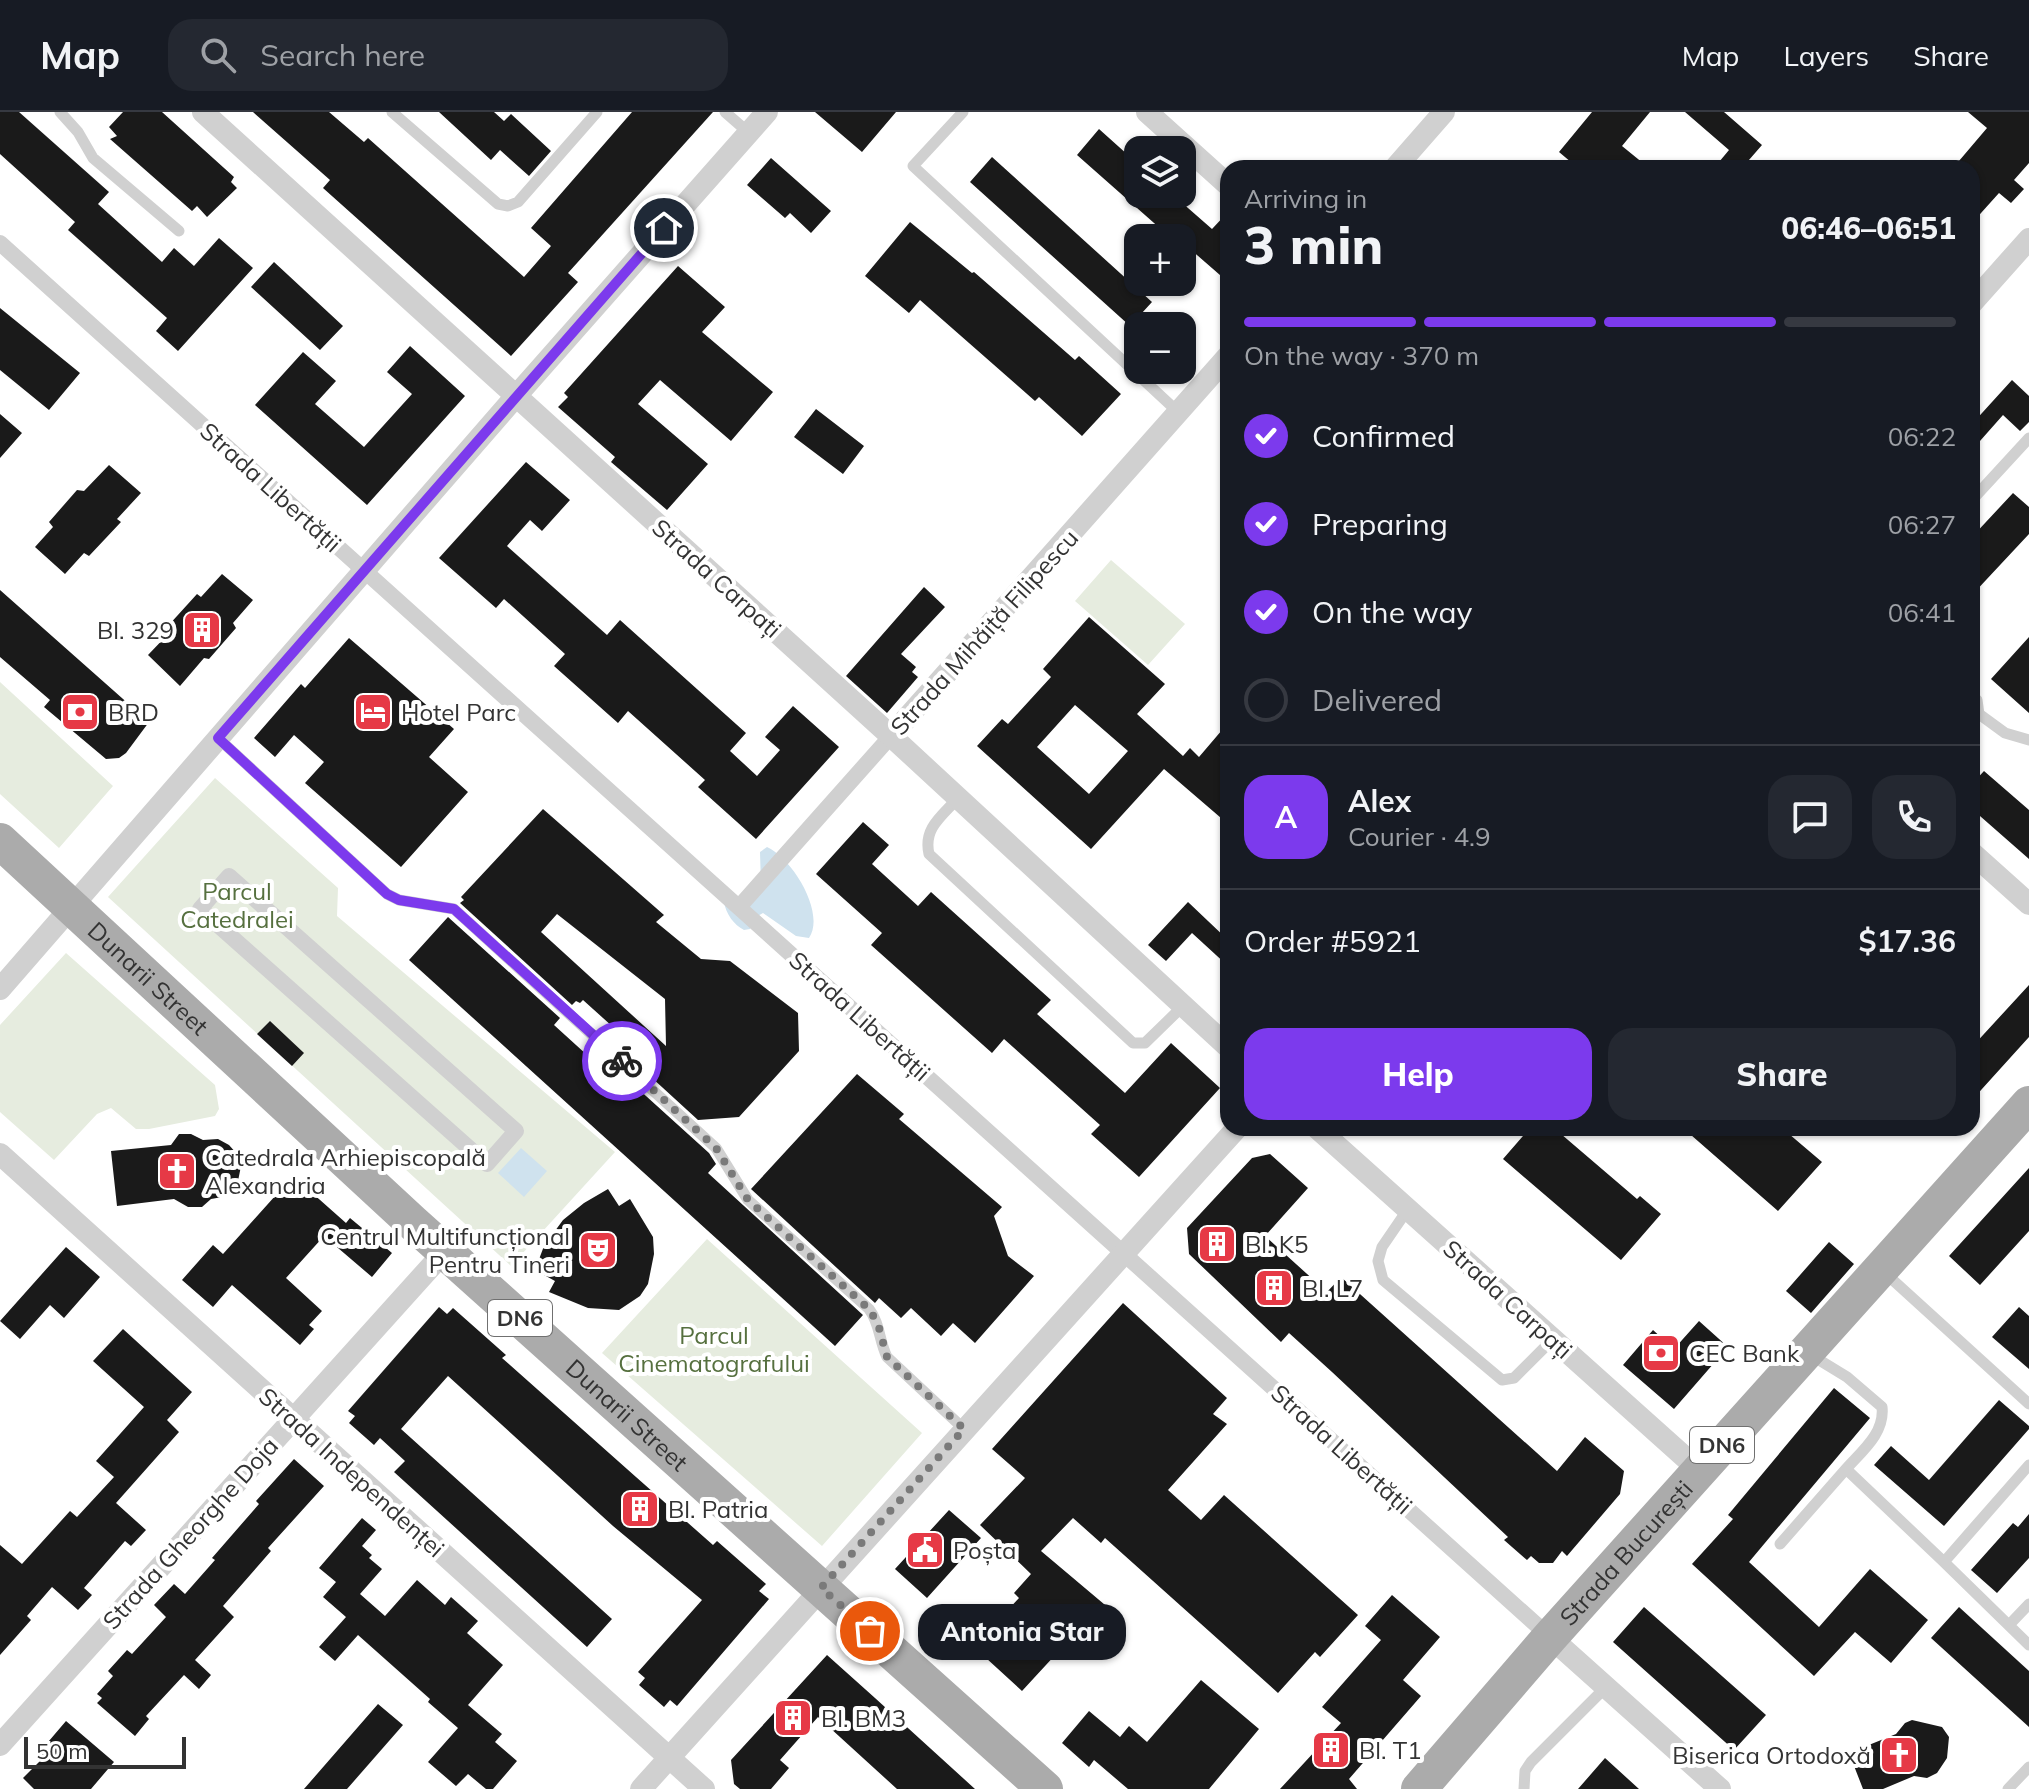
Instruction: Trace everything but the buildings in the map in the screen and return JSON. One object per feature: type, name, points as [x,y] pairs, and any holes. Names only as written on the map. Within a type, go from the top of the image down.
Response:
[{"type":"main road","name":"Dunarii Street","points":[[0,841],[445,1251],[1045,1789]]},
{"type":"main road","name":"Strada București","points":[[1419,1789],[1550,1637],[2029,1104]]},
{"type":"street","name":"Strada Carpați","points":[[203,112],[891,736],[1220,1040]]},
{"type":"street","points":[[0,989],[767,112]]},
{"type":"street","points":[[1147,112],[1220,178]]},
{"type":"street","points":[[1402,160],[1444,112]]},
{"type":"street","points":[[1980,294],[2029,239]]},
{"type":"street","name":"Strada Libertății","points":[[0,243],[1720,1789]]},
{"type":"street","name":"Strada Mihăiță Filipescu","points":[[739,907],[1220,365]]},
{"type":"street","points":[[1980,860],[2029,904]]},
{"type":"street","points":[[229,876],[516,1131],[487,1164],[200,909],[229,876]]},
{"type":"street","points":[[641,1789],[1230,1136]]},
{"type":"street","name":"Strada Carpați","points":[[1326,1136],[1699,1470]]},
{"type":"street","name":"Strada Independenței","points":[[0,1154],[704,1789]]},
{"type":"street","name":"Strada Gheorghe Doja","points":[[0,1745],[445,1251]]},
{"type":"lane","points":[[392,112],[498,204],[508,206],[518,202],[597,112]]},
{"type":"lane","points":[[725,112],[749,133]]},
{"type":"lane","points":[[963,112],[913,166],[1178,412]]},
{"type":"lane","points":[[68,115],[93,158],[179,231]]},
{"type":"lane","points":[[1980,491],[2029,438]]},
{"type":"lane","points":[[1980,721],[2029,740]]},
{"type":"lane","points":[[218,738],[387,894],[399,900],[454,909],[716,1148],[748,1200],[869,1309],[878,1324],[887,1357],[964,1429]]},
{"type":"lane","points":[[958,798],[930,830],[926,841],[929,854],[963,886],[1133,1043],[1145,1043],[1183,1006]]},
{"type":"lane","points":[[1408,1209],[1382,1247],[1378,1261],[1383,1280],[1502,1380],[1514,1378],[1553,1339]]},
{"type":"lane","points":[[1882,1270],[2029,1404]]},
{"type":"lane","points":[[1780,1544],[1876,1435],[1883,1419],[1882,1407],[1847,1377],[1807,1352]]},
{"type":"lane","points":[[1944,1562],[2029,1465]]},
{"type":"lane","points":[[1846,1469],[2029,1645]]},
{"type":"lane","points":[[2009,1625],[2029,1604]]},
{"type":"lane","points":[[1524,1789],[1525,1771],[1531,1762],[1606,1687]]},
{"type":"lane","points":[[2008,1789],[2029,1767]]},
{"type":"green space","points":[[1111,560],[1185,624],[1148,665],[1075,601]]},
{"type":"green space","points":[[0,682],[113,786],[59,848],[0,794]]},
{"type":"green space","name":"Parcul Catedralei","points":[[215,778],[338,888],[337,916],[615,1152],[511,1266],[108,897]]},
{"type":"green space","points":[[66,953],[215,1085],[219,1109],[215,1116],[136,1129],[111,1108],[97,1114],[54,1160],[0,1112],[0,1025]]},
{"type":"green space","name":"Parcul Cinematografului","points":[[707,1239],[922,1433],[822,1546],[602,1353]]},
{"type":"water","points":[[767,847],[786,862],[804,887],[813,915],[809,938],[796,936],[763,913],[756,917],[750,929],[744,930],[727,911],[724,902],[761,887],[760,852]]},
{"type":"water","points":[[521,1148],[547,1171],[524,1197],[498,1173]]},
{"type":"way so far","points":[[622,1061],[722,1154],[748,1200],[869,1309],[878,1324],[887,1357],[964,1429],[821,1588],[870,1631]]},
{"type":"place","name":"Bl. 329","points":[[202,630]]},
{"type":"place","name":"BRD","points":[[80,712]]},
{"type":"place","name":"Hotel Parc","points":[[373,712]]},
{"type":"place","name":"Catedrala Arhiepiscopală Alexandria","points":[[177,1171]]},
{"type":"place","name":"Bl. K5","points":[[1217,1244]]},
{"type":"place","name":"Centrul Multifuncțional Pentru Tineri","points":[[598,1250]]},
{"type":"place","name":"Bl. L7","points":[[1274,1288]]},
{"type":"place","name":"CEC Bank","points":[[1661,1353]]},
{"type":"place","name":"Bl. Patria","points":[[640,1509]]},
{"type":"place","name":"Poșta","points":[[925,1550]]},
{"type":"place","name":"Antonia Star","points":[[870,1631]]},
{"type":"place","name":"Bl. BM3","points":[[793,1718]]},
{"type":"place","name":"Bl. T1","points":[[1331,1750]]},
{"type":"place","name":"Biserica Ortodoxă","points":[[1899,1755]]},
{"type":"route","points":[[622,1061],[454,909],[399,900],[387,894],[218,738],[664,228]]}]
